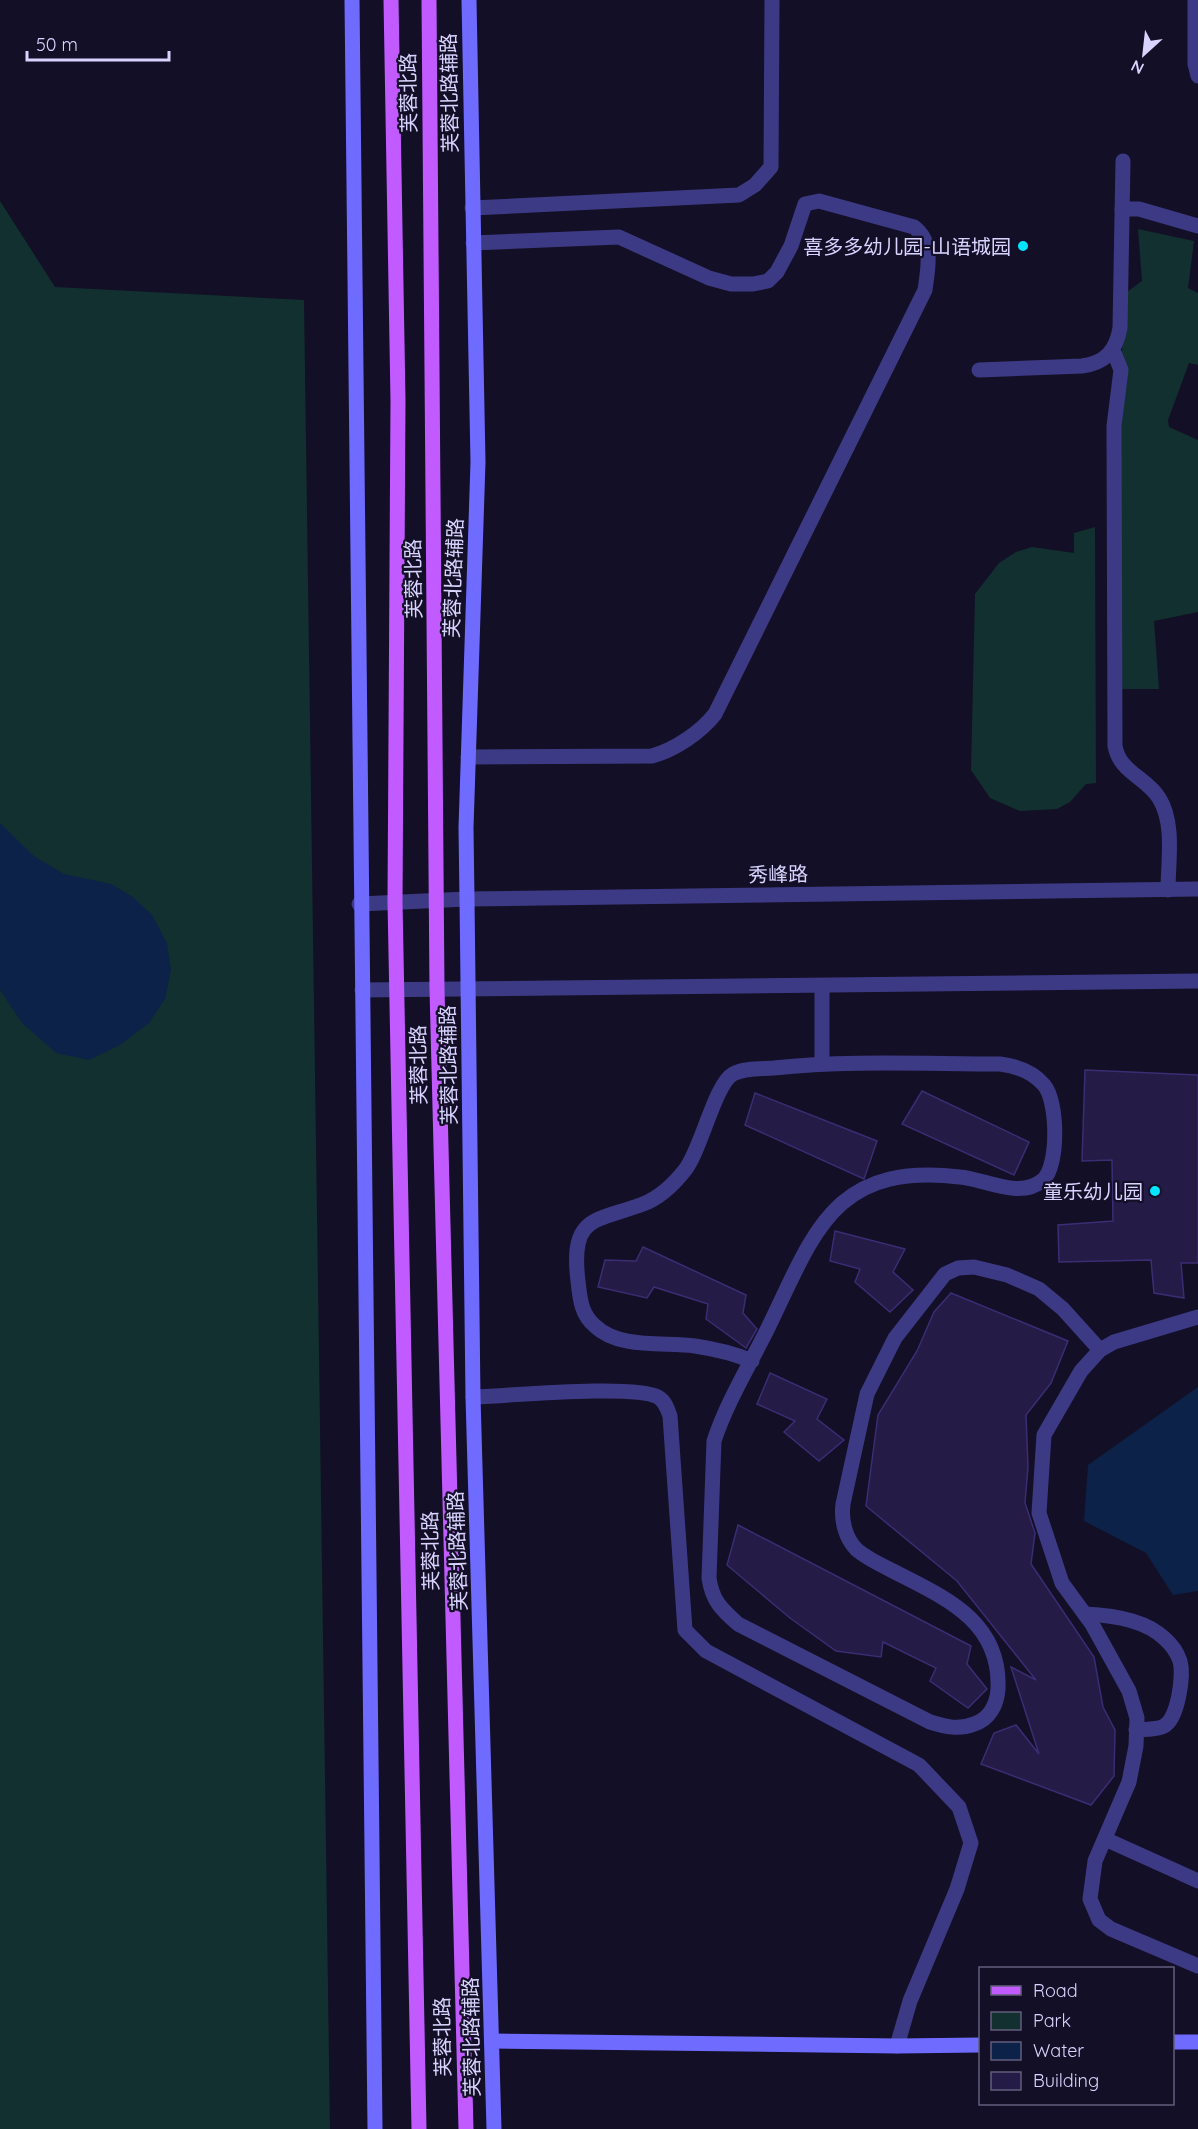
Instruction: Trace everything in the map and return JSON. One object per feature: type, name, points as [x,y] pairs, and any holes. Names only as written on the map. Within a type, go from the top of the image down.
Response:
[{"type":"main road","points":[[352,0],[359,904],[362,990],[375,2129]]},
{"type":"main road","name":"芙蓉北路","points":[[391,0],[398,400],[396,990],[419,2129]]},
{"type":"main road","name":"芙蓉北路","points":[[429,0],[437,989],[466,2129]]},
{"type":"main road","name":"芙蓉北路辅路","points":[[469,0],[478,462],[468,757],[468,988],[473,1397],[494,2129]]},
{"type":"main road","points":[[493,2041],[979,2045]]},
{"type":"main road","points":[[1174,2042],[1198,2042]]},
{"type":"street","points":[[472,208],[739,195],[755,185],[771,167],[772,0]]},
{"type":"street","points":[[1195,0],[1195,64],[1198,76]]},
{"type":"street","points":[[979,370],[1094,364],[1102,361],[1113,350],[1120,328],[1123,161]]},
{"type":"street","points":[[468,757],[652,756],[665,753],[706,725],[715,714],[925,290],[928,269],[927,244],[922,234],[914,227],[819,201],[805,204],[791,246],[777,272],[768,281],[753,284],[731,284],[709,278],[619,237],[473,243]]},
{"type":"street","points":[[1122,209],[1138,209],[1198,226]]},
{"type":"street","points":[[1113,350],[1121,370],[1114,426],[1115,746],[1117,757],[1124,767],[1158,796],[1165,809],[1168,890]]},
{"type":"street","name":"秀峰路","points":[[359,904],[467,899],[1198,889]]},
{"type":"street","points":[[362,990],[1198,981]]},
{"type":"street","points":[[822,986],[822,1063]]},
{"type":"street","points":[[752,1361],[731,1353],[694,1346],[620,1340],[605,1335],[592,1324],[581,1308],[576,1267],[584,1230],[593,1221],[602,1215],[644,1204],[669,1188],[686,1169],[721,1088],[733,1074],[822,1063],[1000,1064],[1019,1067],[1045,1085],[1055,1133],[1053,1162],[1045,1179],[1034,1187],[1013,1188],[969,1178],[937,1174],[906,1176],[862,1188],[840,1203],[809,1244],[752,1361],[720,1423],[714,1440],[709,1578],[712,1596],[720,1609],[738,1624],[930,1722],[948,1728],[968,1726],[989,1715],[998,1699],[994,1654],[980,1628],[966,1613],[949,1600],[868,1558],[855,1548],[848,1535],[842,1519],[843,1504],[867,1394],[895,1338],[945,1274],[958,1268],[974,1267],[1007,1275],[1039,1289],[1063,1309],[1100,1350]]},
{"type":"street","points":[[1198,1317],[1114,1342],[1100,1350],[1081,1371],[1044,1435],[1039,1513],[1062,1583],[1085,1614],[1129,1692],[1137,1719],[1129,1782],[1095,1861],[1090,1899],[1099,1920],[1111,1929],[1198,1966]]},
{"type":"street","points":[[473,1397],[629,1391],[659,1397],[667,1405],[670,1416],[685,1630],[706,1651],[919,1765],[959,1807],[971,1843],[957,1889],[910,2001],[897,2046]]},
{"type":"street","points":[[1085,1614],[1115,1617],[1140,1624],[1163,1636],[1175,1649],[1180,1663],[1180,1683],[1177,1704],[1168,1723],[1163,1727],[1136,1730]]},
{"type":"street","points":[[1105,1839],[1198,1881]]},
{"type":"green space","points":[[0,201],[55,287],[304,300],[330,2129],[0,2129]]},
{"type":"green space","points":[[1138,229],[1194,241],[1188,288],[1198,293],[1198,365],[1189,363],[1168,420],[1169,427],[1198,440],[1198,612],[1154,621],[1159,689],[1121,689],[1118,441],[1127,292],[1142,281]]},
{"type":"green space","points":[[1095,527],[1096,783],[1086,784],[1070,802],[1057,809],[1020,811],[990,798],[971,770],[975,594],[999,563],[1016,552],[1032,547],[1074,553],[1074,533]]},
{"type":"water","points":[[0,823],[34,856],[64,874],[111,884],[133,897],[152,915],[167,943],[171,970],[165,999],[149,1023],[120,1045],[89,1060],[56,1053],[22,1023],[0,990]]},
{"type":"water","points":[[1198,1387],[1198,1591],[1173,1595],[1146,1553],[1084,1521],[1088,1465]]},
{"type":"building","name":"童乐幼儿园","points":[[1085,1070],[1198,1075],[1198,1263],[1181,1263],[1184,1298],[1154,1293],[1151,1260],[1059,1262],[1058,1225],[1113,1221],[1112,1160],[1082,1161]]},
{"type":"building","points":[[922,1091],[1029,1142],[1014,1175],[902,1124]]},
{"type":"building","points":[[755,1093],[877,1141],[864,1179],[745,1125]]},
{"type":"building","points":[[835,1231],[905,1249],[893,1272],[913,1290],[890,1312],[855,1282],[860,1269],[830,1261]]},
{"type":"building","points":[[643,1247],[746,1295],[743,1313],[757,1329],[746,1348],[706,1319],[708,1304],[654,1287],[647,1298],[598,1287],[605,1260],[636,1261]]},
{"type":"building","points":[[951,1293],[1068,1341],[1051,1383],[1026,1415],[1028,1467],[1025,1503],[1035,1533],[1031,1564],[1094,1657],[1103,1707],[1115,1730],[1114,1776],[1091,1805],[981,1764],[994,1733],[1016,1725],[1039,1754],[1011,1667],[1036,1680],[957,1581],[866,1506],[878,1415],[917,1351],[934,1312]]},
{"type":"building","points":[[770,1373],[827,1399],[817,1419],[844,1440],[819,1461],[784,1432],[795,1421],[757,1404]]},
{"type":"building","points":[[738,1525],[971,1646],[967,1664],[987,1689],[968,1708],[930,1681],[936,1668],[883,1642],[881,1657],[836,1651],[790,1618],[727,1565]]},
{"type":"place","name":"喜多多幼儿园-山语城园","points":[[1023,246]]},
{"type":"place","name":"童乐幼儿园","points":[[1155,1191]]}]
